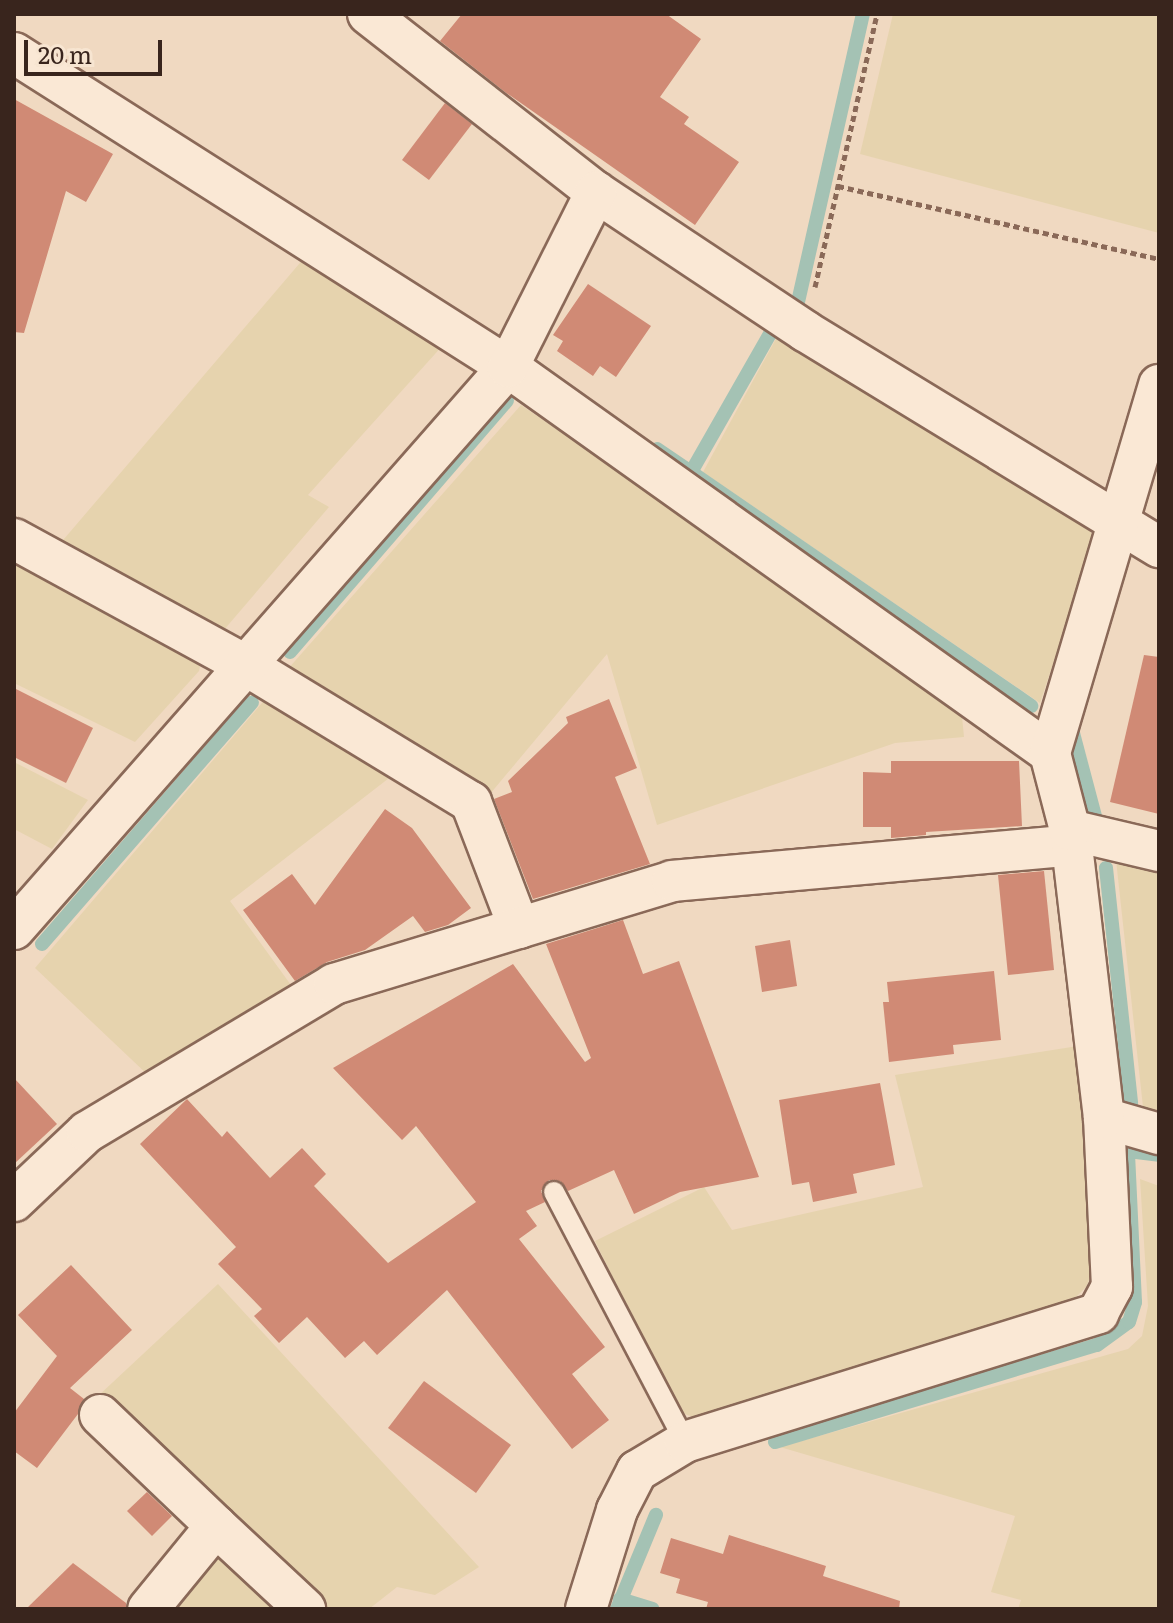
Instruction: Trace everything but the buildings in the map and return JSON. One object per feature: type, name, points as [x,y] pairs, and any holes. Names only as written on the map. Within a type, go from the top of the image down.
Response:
[{"type":"street","points":[[368,14],[596,192],[805,331],[1159,547]]},
{"type":"street","points":[[14,53],[508,367],[1050,753]]},
{"type":"street","points":[[14,929],[508,367],[596,192]]},
{"type":"street","points":[[586,1609],[617,1510],[637,1471],[685,1442],[1098,1313],[1112,1287],[1104,1118],[1071,837],[1050,753],[1159,385]]},
{"type":"street","points":[[14,539],[247,666],[471,802],[519,928]]},
{"type":"street","points":[[14,1201],[87,1132],[334,984],[672,881],[1071,837],[1159,851]]},
{"type":"street","points":[[1104,1118],[1159,1134]]},
{"type":"street","points":[[100,1415],[305,1609]]},
{"type":"street","points":[[148,1609],[216,1526]]},
{"type":"lane","points":[[554,1192],[685,1442]]},
{"type":"path","points":[[805,331],[877,14]]},
{"type":"path","points":[[838,186],[1159,259]]},
{"type":"shaded area","points":[[893,14],[1159,14],[1159,233],[860,154]]},
{"type":"shaded area","points":[[305,257],[444,344],[308,495],[329,507],[217,638],[58,546]]},
{"type":"shaded area","points":[[778,335],[1088,526],[1094,540],[1040,703],[703,472]]},
{"type":"shaded area","points":[[521,405],[961,706],[964,737],[895,743],[657,825],[607,654],[485,800],[287,670]]},
{"type":"shaded area","points":[[14,554],[202,656],[199,671],[135,742],[14,683]]},
{"type":"shaded area","points":[[268,696],[393,775],[230,901],[296,992],[150,1077],[35,968]]},
{"type":"shaded area","points":[[14,762],[88,800],[52,849],[14,829]]},
{"type":"shaded area","points":[[1116,860],[1159,870],[1159,1113],[1143,1107]]},
{"type":"shaded area","points":[[1078,1046],[1099,1257],[1086,1287],[1072,1301],[705,1421],[679,1412],[595,1241],[704,1187],[732,1230],[923,1187],[895,1075]]},
{"type":"shaded area","points":[[1140,1179],[1159,1186],[1158,1609],[1018,1609],[1021,1600],[991,1592],[1015,1516],[780,1447],[1128,1349],[1142,1336],[1148,1306]]},
{"type":"shaded area","points":[[218,1284],[479,1567],[435,1595],[397,1587],[369,1609],[323,1609],[97,1397]]},
{"type":"shaded area","points":[[210,1557],[236,1557],[290,1609],[167,1609]]},
{"type":"waterway","points":[[798,302],[863,14]]},
{"type":"waterway","points":[[771,332],[691,472],[1031,706]]},
{"type":"waterway","points":[[290,652],[507,401]]},
{"type":"waterway","points":[[657,449],[691,472]]},
{"type":"waterway","points":[[42,944],[252,702]]},
{"type":"waterway","points":[[1073,733],[1095,816]]},
{"type":"waterway","points":[[1106,868],[1131,1103]]},
{"type":"waterway","points":[[775,1442],[1097,1345],[1129,1322],[1135,1302],[1128,1151],[1159,1155]]},
{"type":"waterway","points":[[617,1609],[656,1515]]},
{"type":"waterway","points":[[620,1599],[652,1609]]}]
